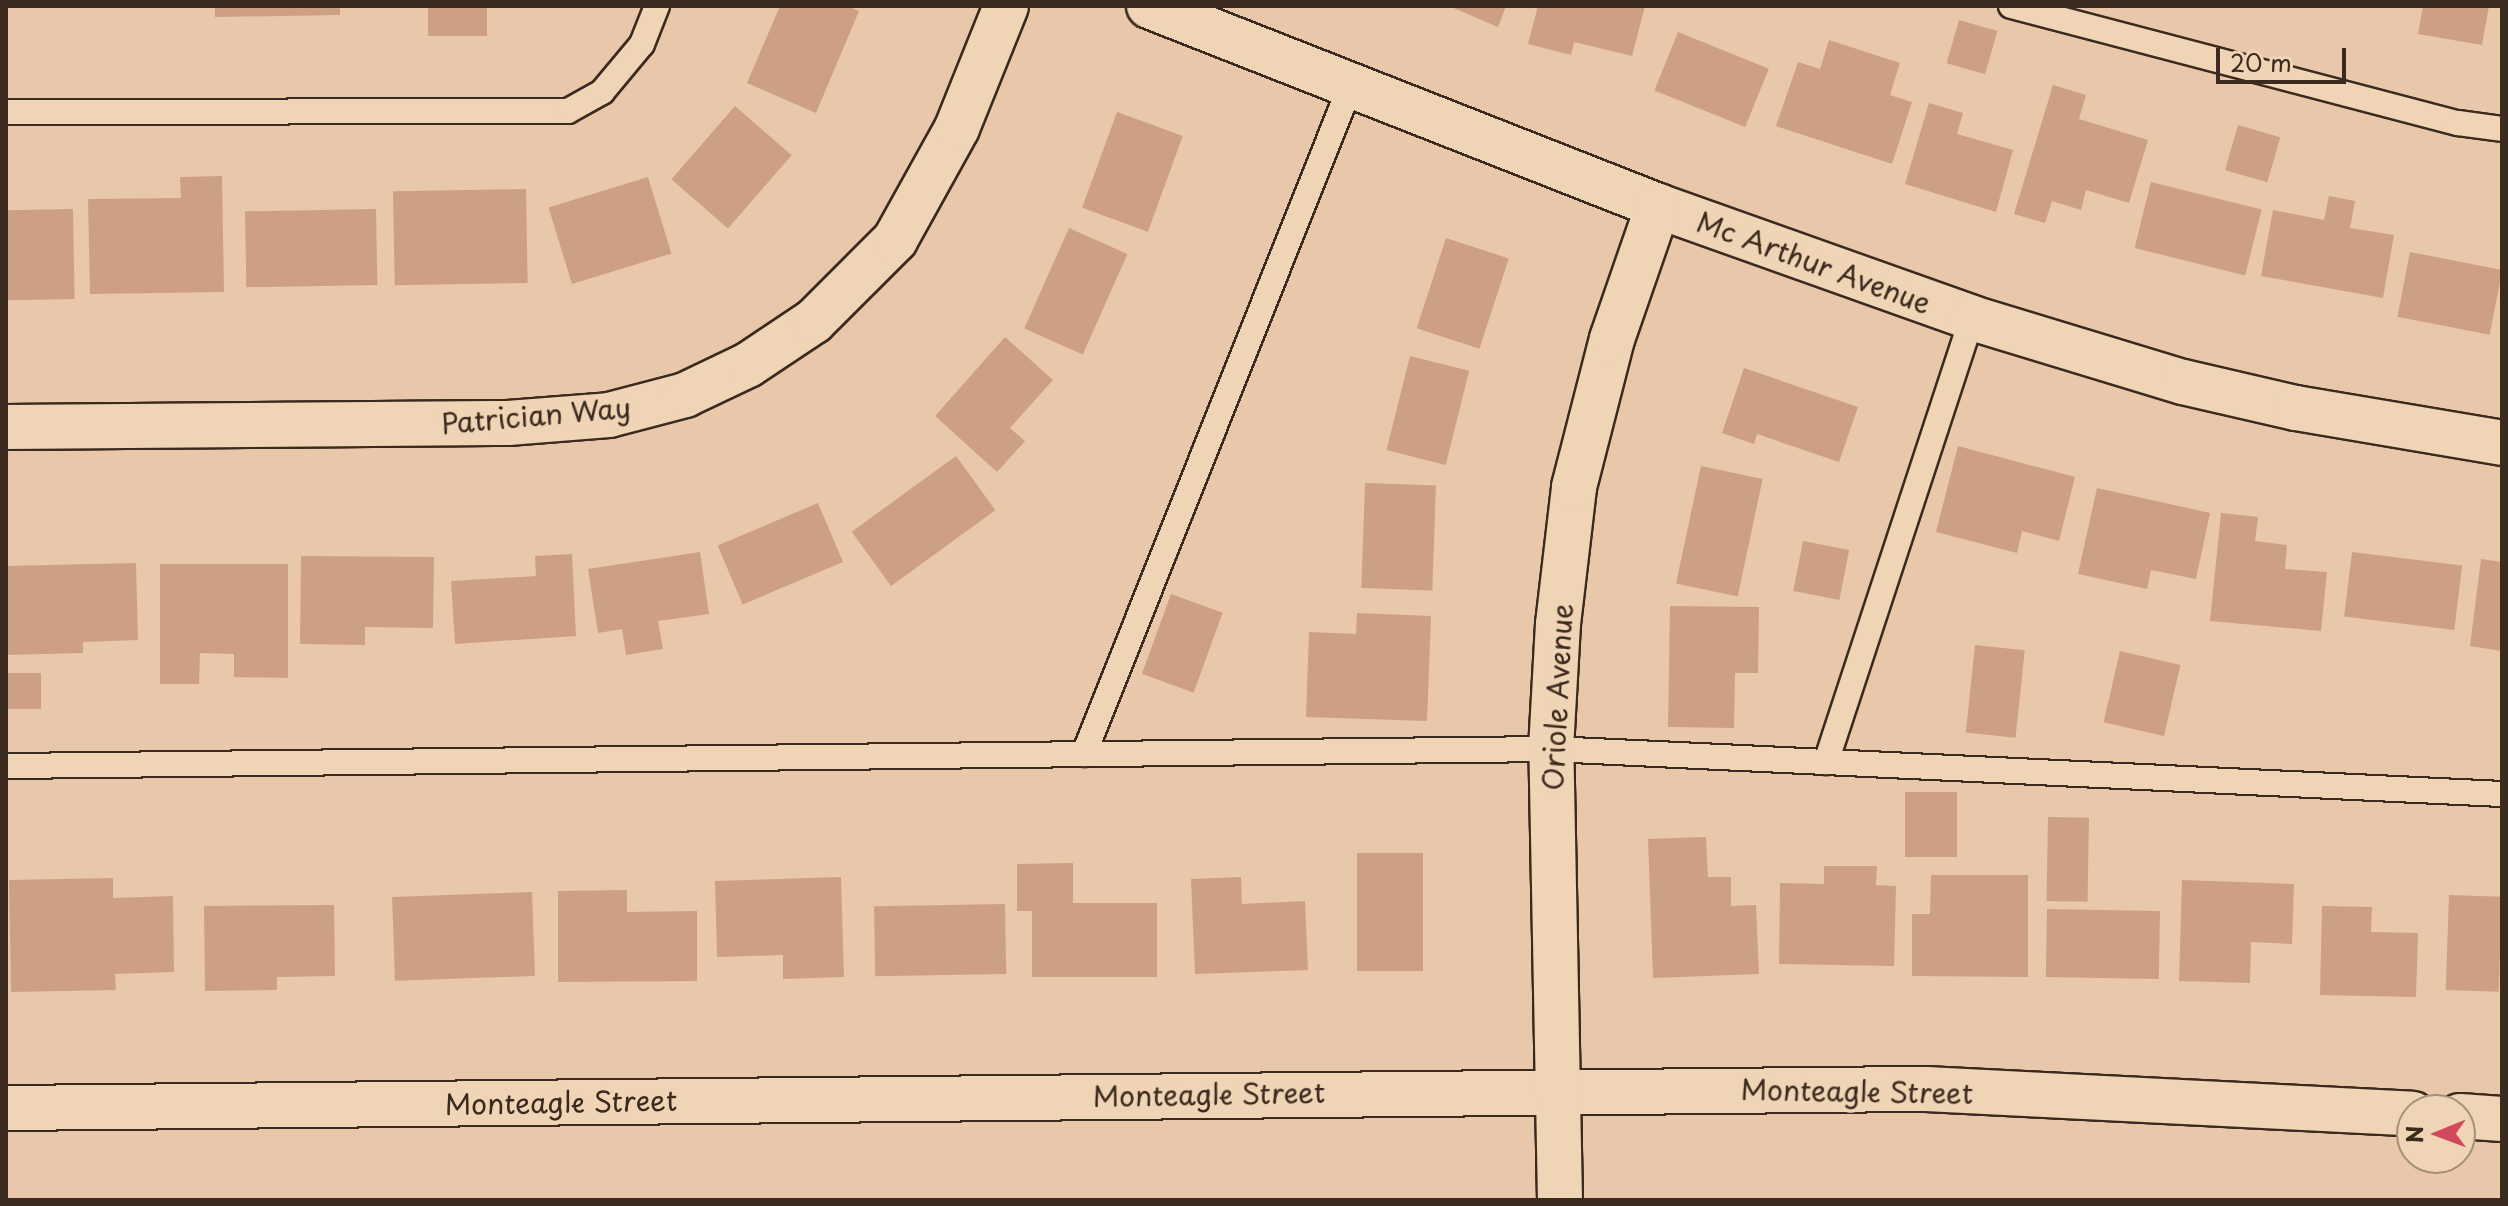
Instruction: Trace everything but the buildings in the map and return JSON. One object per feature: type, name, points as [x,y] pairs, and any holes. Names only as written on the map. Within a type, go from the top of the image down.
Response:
[{"type":"street","name":"Patrician Way","points":[[6,427],[508,423],[609,415],[685,395],[748,365],[814,321],[895,240],[957,128],[1006,6]]},
{"type":"street","name":"Mc Arthur Avenue","points":[[1149,6],[1658,206],[1972,318],[2268,402],[2502,443]]},
{"type":"street","name":"Oriole Avenue","points":[[1560,1200],[1555,1090],[1551,749],[1558,624],[1574,487],[1612,339],[1658,206]]},
{"type":"street","name":"Monteagle Street","points":[[6,1108],[1555,1090],[1926,1089],[2396,1113]]},
{"type":"street","points":[[2476,1117],[2502,1119]]},
{"type":"lane","points":[[6,112],[568,111],[602,92],[642,44],[657,6]]},
{"type":"lane","points":[[2011,6],[2458,123],[2502,129]]},
{"type":"lane","points":[[1084,754],[1350,87]]},
{"type":"lane","points":[[1826,762],[1972,318]]},
{"type":"lane","points":[[6,766],[1551,749],[2502,794]]}]
